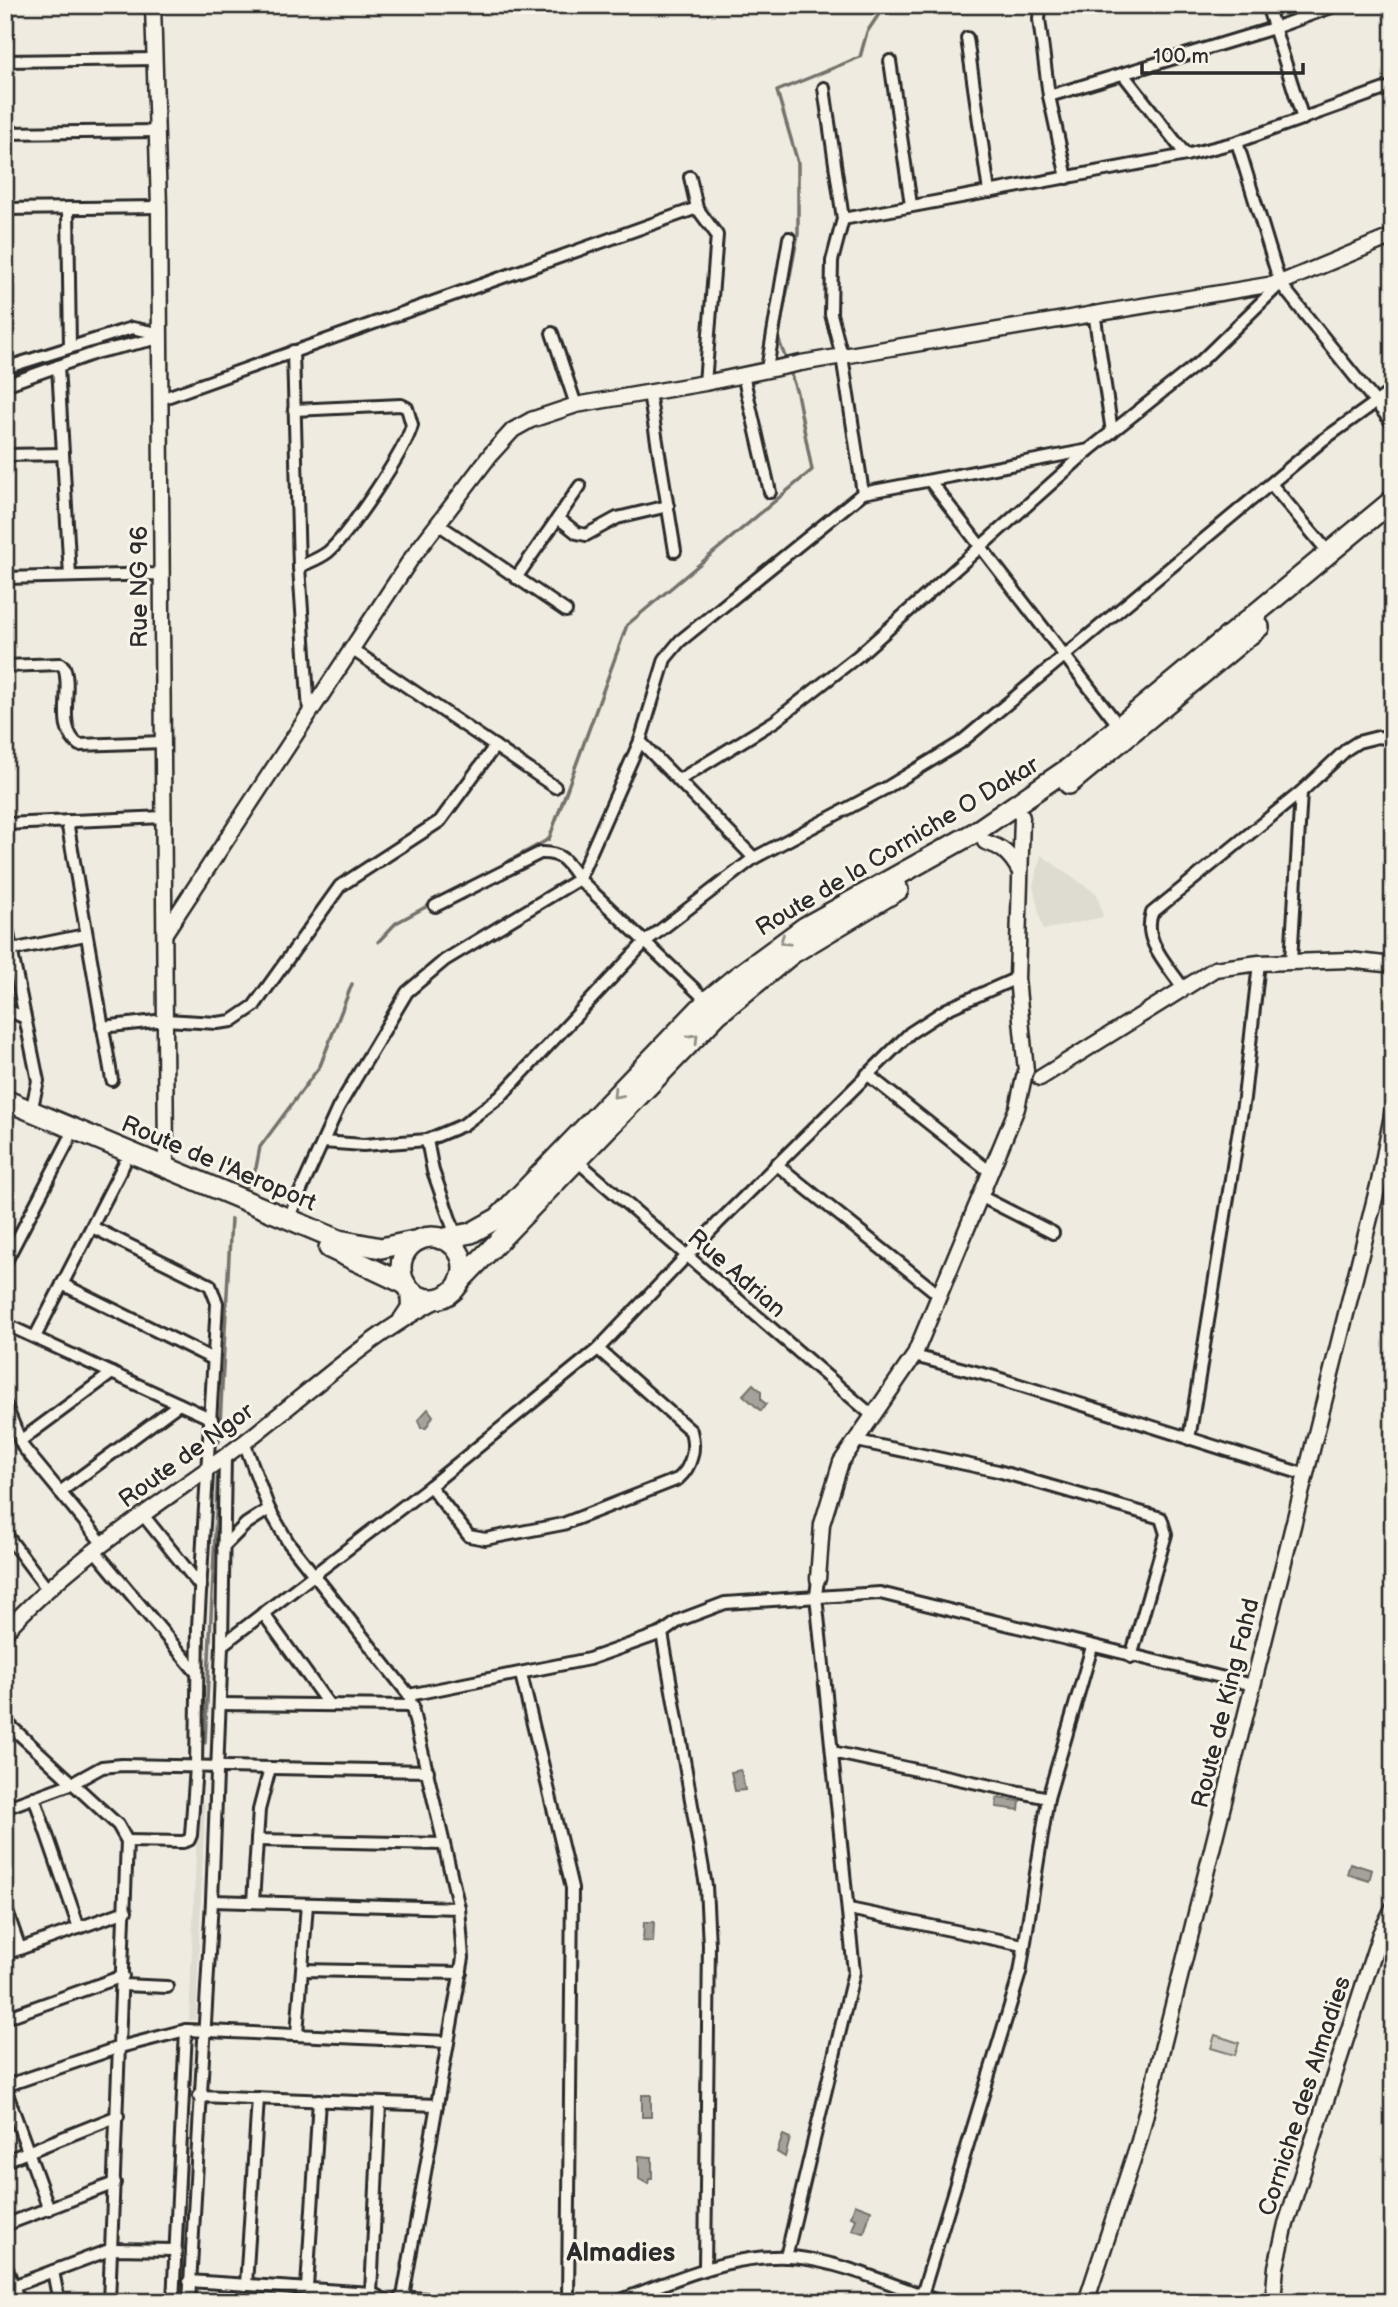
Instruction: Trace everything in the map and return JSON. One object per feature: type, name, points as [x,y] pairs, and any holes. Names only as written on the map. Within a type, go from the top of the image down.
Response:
[{"type":"highway","name":"Route de la Corniche O Dakar","points":[[448,1237],[483,1228],[503,1213],[708,1001],[754,963],[805,927],[994,821],[1069,768],[1393,500]]},
{"type":"highway","name":"Route de la Corniche O Dakar","points":[[460,1281],[718,1014],[759,979],[793,953],[878,901],[985,842],[1089,769],[1393,515]]},
{"type":"highway","name":"Route de l'Aeroport","points":[[6,1110],[31,1111],[288,1219],[359,1245],[393,1247],[419,1240]]},
{"type":"highway","name":"Route de l'Aeroport","points":[[6,1110],[124,1164],[349,1256],[407,1286]]},
{"type":"highway","points":[[448,1237],[461,1258],[460,1281],[443,1297],[424,1298],[407,1286],[401,1272],[402,1259],[409,1248],[419,1240],[448,1237]]},
{"type":"street","name":"Rue NG 96","points":[[153,5],[159,207],[166,1168]]},
{"type":"street","points":[[1045,5],[1040,9],[1039,19],[1049,96],[1067,178]]},
{"type":"street","points":[[1267,5],[1303,119]]},
{"type":"street","points":[[1049,96],[1274,28],[1337,5]]},
{"type":"street","points":[[967,38],[989,192]]},
{"type":"street","points":[[5,61],[155,59]]},
{"type":"street","points":[[890,61],[911,205]]},
{"type":"street","points":[[1123,74],[1186,155]]},
{"type":"street","points":[[843,219],[1186,155],[1237,142],[1393,86]]},
{"type":"street","points":[[824,88],[843,219],[830,283],[831,314],[842,356],[863,493]]},
{"type":"street","points":[[5,133],[157,131]]},
{"type":"street","points":[[1237,142],[1280,284],[1393,424]]},
{"type":"street","points":[[690,177],[697,208],[717,235],[705,383]]},
{"type":"street","points":[[5,209],[159,207]]},
{"type":"street","points":[[68,208],[70,347]]},
{"type":"street","points":[[161,399],[697,208]]},
{"type":"street","points":[[164,933],[350,648],[438,523],[513,430],[531,420],[576,405],[1094,312],[1280,284],[1392,237]]},
{"type":"street","points":[[770,369],[789,238]]},
{"type":"street","points":[[679,780],[798,704],[981,548],[1089,450],[1201,361],[1280,284]]},
{"type":"street","points":[[1094,312],[1112,432]]},
{"type":"street","points":[[5,368],[132,328],[152,332],[158,338]]},
{"type":"street","points":[[552,333],[576,405]]},
{"type":"street","points":[[5,385],[98,352],[158,338]]},
{"type":"street","points":[[293,351],[299,566],[309,712]]},
{"type":"street","points":[[58,366],[70,576]]},
{"type":"street","points":[[743,375],[770,492]]},
{"type":"street","points":[[323,1143],[363,1145],[427,1140],[463,1125],[500,1097],[645,942],[754,858],[921,768],[960,743],[1323,440],[1393,390]]},
{"type":"street","points":[[649,393],[675,551]]},
{"type":"street","points":[[294,410],[401,405],[407,408],[412,425],[392,464],[338,541],[319,558],[299,566]]},
{"type":"street","points":[[288,1219],[364,1061],[398,1004],[417,982],[445,960],[579,879],[640,741],[660,671],[671,649],[863,493],[1089,450]]},
{"type":"street","points":[[5,455],[63,454]]},
{"type":"street","points":[[930,481],[1119,726]]},
{"type":"street","points":[[1271,484],[1329,553]]},
{"type":"street","points":[[516,578],[580,486]]},
{"type":"street","points":[[558,518],[577,533],[586,535],[617,518],[668,506]]},
{"type":"street","points":[[438,523],[566,611]]},
{"type":"street","points":[[5,578],[162,574]]},
{"type":"street","points":[[350,648],[555,787]]},
{"type":"street","points":[[5,666],[64,667],[67,722],[72,739],[79,745],[163,742]]},
{"type":"street","points":[[1183,988],[1152,941],[1148,931],[1152,913],[1358,742],[1377,737],[1393,739]]},
{"type":"street","points":[[640,741],[754,858]]},
{"type":"street","points":[[102,1027],[165,1020],[217,1023],[243,1015],[254,1006],[340,886],[440,821],[495,747]]},
{"type":"street","points":[[1291,961],[1301,792]]},
{"type":"street","points":[[5,824],[164,817]]},
{"type":"street","points":[[786,2257],[851,1996],[854,1972],[816,1596],[822,1524],[841,1462],[914,1356],[1030,1078],[1023,1051],[1017,978],[1022,817]]},
{"type":"street","points":[[67,821],[112,1080]]},
{"type":"street","points":[[985,842],[999,846],[1011,856],[1019,870]]},
{"type":"street","points":[[435,906],[540,853],[554,852],[562,856],[579,879],[708,1001]]},
{"type":"street","points":[[5,919],[38,1081],[31,1111]]},
{"type":"street","points":[[11,950],[85,935]]},
{"type":"street","points":[[1030,1078],[1057,1067],[1215,969],[1291,961],[1349,960],[1393,965]]},
{"type":"street","points":[[1189,1439],[1244,1098],[1259,963]]},
{"type":"street","points":[[222,1645],[312,1573],[429,1486],[598,1349],[776,1164],[867,1074],[930,1019],[1017,978]]},
{"type":"street","points":[[5,1009],[23,1017]]},
{"type":"street","points":[[867,1074],[989,1171]]},
{"type":"street","name":"Route de King Fahd","points":[[1086,2302],[1139,2141],[1379,1182],[1393,1110]]},
{"type":"street","points":[[5,1263],[69,1140]]},
{"type":"street","points":[[427,1140],[448,1237]]},
{"type":"street","name":"Rue Adrian","points":[[576,1160],[873,1416]]},
{"type":"street","points":[[35,1337],[124,1164]]},
{"type":"street","points":[[776,1164],[938,1294]]},
{"type":"street","points":[[980,1196],[1053,1233]]},
{"type":"street","points":[[92,1227],[210,1284],[217,1303],[197,1673],[196,1767],[189,1840],[127,1841]]},
{"type":"street","points":[[62,1284],[213,1359]]},
{"type":"street","points":[[399,1321],[409,1307],[407,1286]]},
{"type":"street","name":"Route de Ngor","points":[[5,1632],[48,1590],[99,1548],[244,1442],[399,1321],[443,1297]]},
{"type":"street","points":[[5,1324],[212,1419]]},
{"type":"street","points":[[429,1486],[469,1536],[485,1539],[563,1524],[678,1479],[685,1473],[691,1456],[691,1431],[598,1349]]},
{"type":"street","points":[[914,1356],[991,1376],[1306,1475]]},
{"type":"street","points":[[20,1441],[112,1373]]},
{"type":"street","points":[[5,1404],[20,1441],[197,1673]]},
{"type":"street","points":[[60,1492],[179,1404]]},
{"type":"street","points":[[857,1441],[998,1471],[1161,1518],[1166,1534],[1131,1657]]},
{"type":"street","points":[[244,1442],[269,1509],[288,1542],[411,1700],[459,1908],[463,1958],[400,2300],[461,2302]]},
{"type":"street","points":[[189,2302],[212,1901],[222,1645],[225,1455]]},
{"type":"street","points":[[223,1547],[246,1524],[269,1509]]},
{"type":"street","points":[[143,1515],[201,1587]]},
{"type":"street","points":[[5,1533],[48,1590]]},
{"type":"street","points":[[220,1704],[329,1705],[411,1700],[589,1659],[662,1633],[680,1620],[724,1603],[880,1593],[1252,1685]]},
{"type":"street","points":[[262,1613],[329,1705]]},
{"type":"street","points":[[662,1633],[706,1886],[709,1945],[705,2268]]},
{"type":"street","points":[[922,2295],[1020,1973],[1048,1798],[1092,1647]]},
{"type":"street","points":[[521,1674],[572,1888],[568,2302]]},
{"type":"street","points":[[5,1721],[10,1732],[73,1783],[118,1825],[127,1841],[109,2302]]},
{"type":"street","points":[[832,1752],[1048,1798]]},
{"type":"street","points":[[5,1808],[73,1783],[102,1767],[428,1771]]},
{"type":"street","points":[[253,1902],[262,1796],[270,1768]]},
{"type":"street","points":[[34,1797],[79,1928]]},
{"type":"street","points":[[257,1840],[443,1844]]},
{"type":"street","points":[[212,1901],[459,1908]]},
{"type":"street","points":[[296,2034],[307,1904]]},
{"type":"street","points":[[5,1906],[20,1949]]},
{"type":"street","name":"Corniche des Almadies","points":[[1273,2302],[1280,2248],[1290,2212],[1380,1934],[1393,1908]]},
{"type":"street","points":[[849,1909],[1023,1945]]},
{"type":"street","points":[[5,1954],[126,1911]]},
{"type":"street","points":[[302,1970],[461,1973]]},
{"type":"street","points":[[5,2018],[123,1981],[167,1987]]},
{"type":"street","points":[[173,2302],[186,2029]]},
{"type":"street","points":[[49,2209],[5,2087],[120,2047],[186,2029],[448,2042]]},
{"type":"street","points":[[199,2096],[437,2105]]},
{"type":"street","points":[[246,2285],[258,2098]]},
{"type":"street","points":[[307,2287],[319,2100]]},
{"type":"street","points":[[371,2293],[380,2103]]},
{"type":"street","points":[[5,2161],[118,2116]]},
{"type":"street","points":[[5,2225],[115,2183]]},
{"type":"street","points":[[13,2286],[112,2249],[175,2250]]},
{"type":"street","points":[[616,2302],[705,2268],[786,2257],[814,2260],[941,2302]]},
{"type":"street","points":[[5,2263],[19,2302]]},
{"type":"street","points":[[53,2271],[59,2302]]},
{"type":"street","points":[[189,2281],[371,2293],[389,2302]]},
{"type":"shaded area","points":[[1041,855],[1097,894],[1103,917],[1043,930],[1033,886]]},
{"type":"shaded area","points":[[753,1384],[761,1391],[761,1400],[766,1404],[761,1411],[743,1395]]},
{"type":"shaded area","points":[[428,1409],[433,1416],[426,1428],[421,1428],[418,1420]]},
{"type":"shaded area","points":[[741,1770],[745,1790],[735,1791],[731,1772]]},
{"type":"shaded area","points":[[997,1798],[1020,1801],[1019,1810],[996,1807]]},
{"type":"shaded area","points":[[198,1803],[205,1803],[196,2019],[189,2021]]},
{"type":"shaded area","points":[[1350,1863],[1372,1870],[1369,1881],[1347,1874]]},
{"type":"shaded area","points":[[644,1922],[654,1922],[653,1942],[643,1941]]},
{"type":"shaded area","points":[[1215,2035],[1239,2043],[1235,2055],[1211,2048]]},
{"type":"shaded area","points":[[642,2095],[651,2095],[651,2117],[642,2117]]},
{"type":"shaded area","points":[[783,2135],[790,2138],[785,2157],[777,2152]]},
{"type":"shaded area","points":[[639,2156],[652,2157],[652,2179],[649,2179],[648,2184],[639,2179]]},
{"type":"shaded area","points":[[855,2204],[871,2210],[864,2233],[852,2230],[856,2219],[851,2217]]},
{"type":"waterway","points":[[787,362],[778,338],[798,234],[798,163],[777,91],[860,57],[867,32],[885,5]]},
{"type":"waterway","points":[[509,861],[549,839],[627,625],[812,470],[797,393],[789,369]]},
{"type":"waterway","points":[[378,942],[396,923],[433,903]]},
{"type":"waterway","points":[[244,1190],[256,1168],[260,1147],[320,1066],[352,984]]},
{"type":"waterway","points":[[219,1442],[231,1219]]},
{"type":"waterway","points":[[205,1743],[218,1469]]},
{"type":"waterway","points":[[180,2302],[190,2067]]},
{"type":"district","name":"Almadies","points":[[621,2252]]}]
